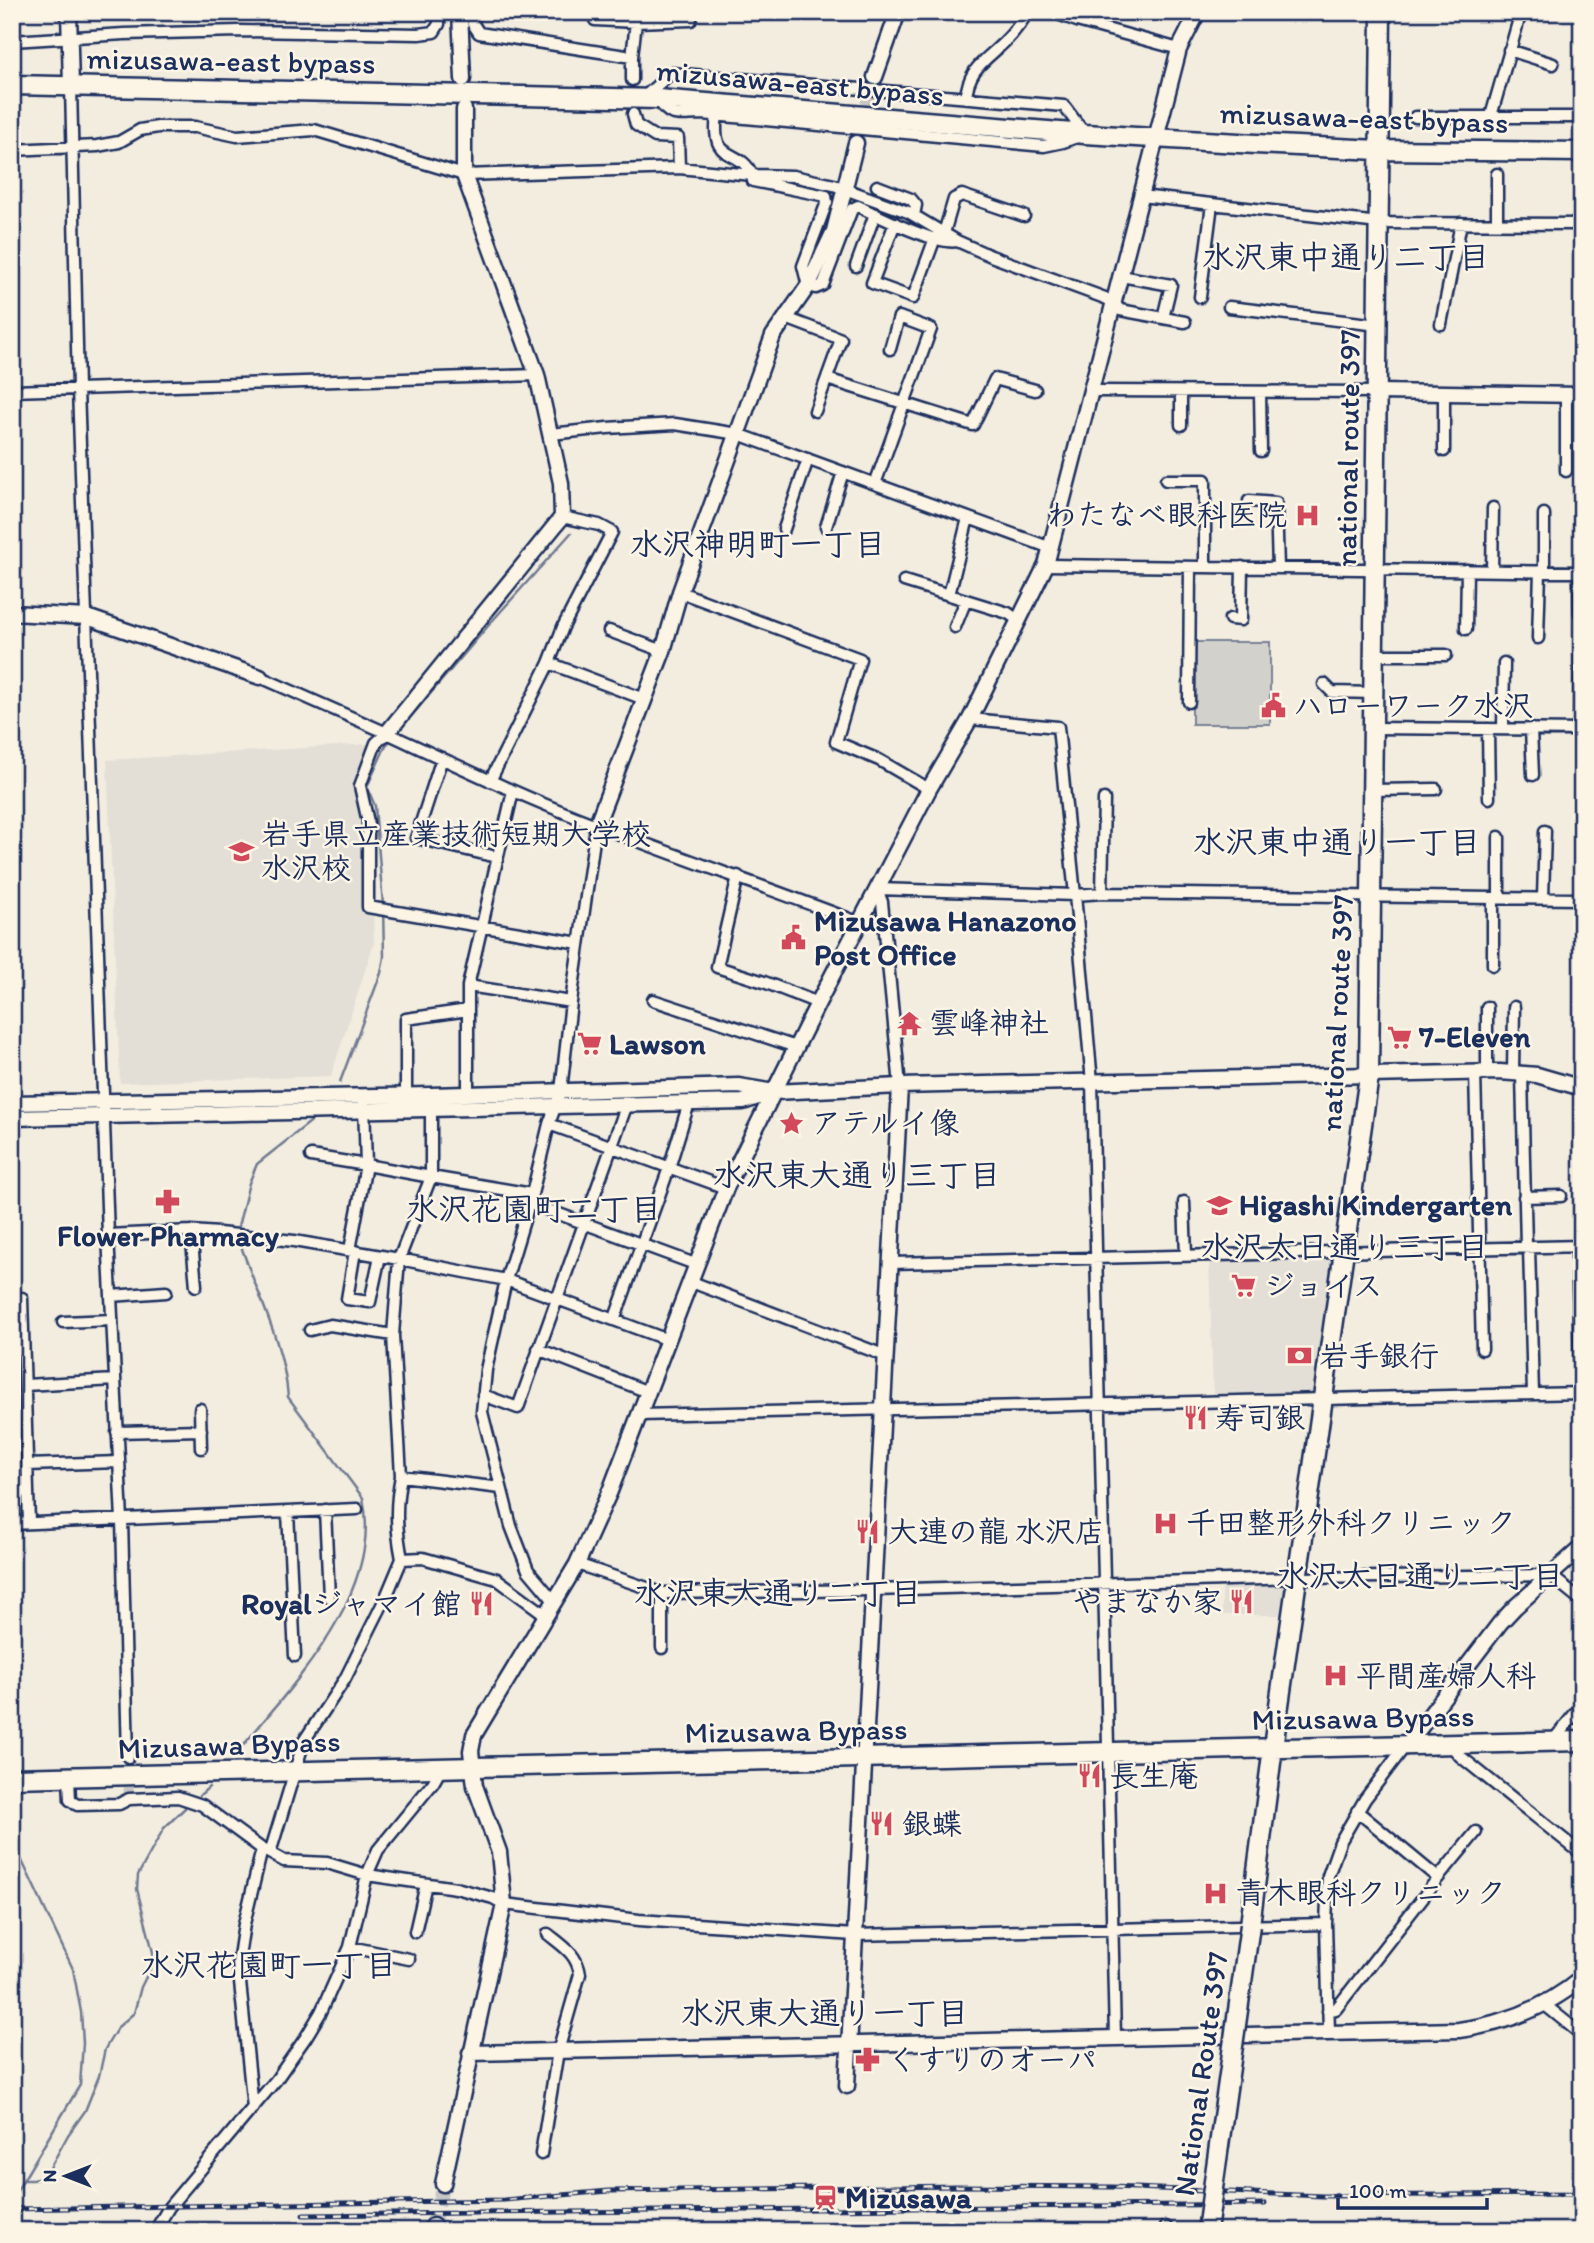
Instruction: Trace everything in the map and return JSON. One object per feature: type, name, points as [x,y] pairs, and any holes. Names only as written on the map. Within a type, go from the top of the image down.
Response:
[{"type":"highway","name":"national route 397","points":[[1250,1925],[1369,1076],[1381,12]]},
{"type":"highway","name":"mizusawa-east bypass","points":[[12,85],[650,98],[1157,139],[1378,150],[1582,152]]},
{"type":"highway","name":"Mizusawa Bypass","points":[[16,1778],[1582,1741]]},
{"type":"highway","name":"National Route 397","points":[[1207,2231],[1250,1925]]},
{"type":"street","points":[[69,12],[78,389],[108,1235],[122,1520],[128,1757]]},
{"type":"street","points":[[12,41],[239,31],[419,34],[434,32],[439,24],[439,12]]},
{"type":"street","points":[[460,12],[463,79]]},
{"type":"street","points":[[474,12],[473,24],[479,33],[632,57]]},
{"type":"street","points":[[594,12],[595,20],[636,22],[691,20],[690,12]]},
{"type":"street","points":[[875,77],[898,12]]},
{"type":"street","points":[[966,98],[967,83],[973,71],[1011,36],[1028,12]]},
{"type":"street","points":[[1052,12],[1179,49]]},
{"type":"street","points":[[443,2184],[503,1904],[499,1852],[480,1803],[472,1767],[474,1735],[577,1564],[610,1491],[726,1188],[929,789],[970,719],[1046,565],[1179,49],[1198,12]]},
{"type":"street","points":[[1491,116],[1521,12]]},
{"type":"street","points":[[632,80],[636,22]]},
{"type":"street","points":[[1509,50],[1553,64]]},
{"type":"street","points":[[671,73],[1064,106],[1085,134],[1044,146],[717,115],[671,114],[650,98],[671,73]]},
{"type":"street","points":[[464,109],[464,175],[537,374],[561,483],[562,517],[387,733],[376,743],[360,786],[368,822],[368,907],[579,943]]},
{"type":"street","points":[[633,114],[636,125],[655,137],[678,138],[679,168]]},
{"type":"street","points":[[717,115],[717,143],[723,152],[748,165],[753,181],[826,196],[827,202],[803,266],[808,286]]},
{"type":"street","points":[[1415,117],[1582,117]]},
{"type":"street","points":[[12,150],[119,142],[139,130],[195,127],[237,136],[314,131],[464,175],[679,168],[793,176],[844,189],[914,215],[951,243],[957,241],[1114,303],[1120,310],[1185,322]]},
{"type":"street","points":[[555,1602],[528,1570],[511,1526],[482,1412],[486,1370],[506,1280],[549,1124],[559,1098],[596,826],[663,651],[680,592],[773,336],[808,286],[834,231],[856,144]]},
{"type":"street","points":[[1497,174],[1497,223]]},
{"type":"street","points":[[877,186],[911,199],[916,205],[914,215]]},
{"type":"street","points":[[895,223],[872,283],[913,298],[954,199],[962,195],[1024,216]]},
{"type":"street","points":[[1141,196],[1378,222],[1582,224]]},
{"type":"street","points":[[1200,297],[1212,204]]},
{"type":"street","points":[[808,286],[816,288],[823,285],[852,209],[858,206],[895,223],[939,236]]},
{"type":"street","points":[[856,266],[875,214]]},
{"type":"street","points":[[1441,324],[1461,223]]},
{"type":"street","points":[[1121,276],[1171,285],[1163,318]]},
{"type":"street","points":[[1229,307],[1378,325]]},
{"type":"street","points":[[875,484],[931,329],[899,317],[890,349]]},
{"type":"street","points":[[786,318],[841,339],[815,411]]},
{"type":"street","points":[[12,391],[537,374]]},
{"type":"street","points":[[827,379],[974,425],[995,379],[1035,390]]},
{"type":"street","points":[[1093,391],[1582,395]]},
{"type":"street","points":[[1181,392],[1181,425]]},
{"type":"street","points":[[1260,392],[1261,451]]},
{"type":"street","points":[[1444,393],[1444,451]]},
{"type":"street","points":[[1566,395],[1566,471]]},
{"type":"street","points":[[551,434],[675,424],[738,434],[1051,548]]},
{"type":"street","points":[[784,529],[808,459]]},
{"type":"street","points":[[826,527],[844,472]]},
{"type":"street","points":[[1166,480],[1205,480],[1205,567]]},
{"type":"street","points":[[1249,501],[1276,502],[1279,568]]},
{"type":"street","points":[[1492,571],[1493,508]]},
{"type":"street","points":[[1538,638],[1544,514]]},
{"type":"street","points":[[490,781],[549,663],[563,627],[612,532],[599,525],[562,517]]},
{"type":"street","points":[[949,595],[968,518]]},
{"type":"street","points":[[1046,565],[1581,572],[1580,613]]},
{"type":"street","points":[[1189,702],[1190,567]]},
{"type":"street","points":[[1230,619],[1241,620],[1242,567]]},
{"type":"street","points":[[1466,629],[1467,570]]},
{"type":"street","points":[[904,581],[1008,613],[1018,620]]},
{"type":"street","points":[[680,592],[860,659],[836,743],[879,760],[929,789]]},
{"type":"street","points":[[955,627],[966,600]]},
{"type":"street","points":[[12,613],[88,617],[261,677],[513,792],[596,826],[860,923]]},
{"type":"street","points":[[610,631],[663,651]]},
{"type":"street","points":[[1374,655],[1446,655]]},
{"type":"street","points":[[1373,728],[1581,730],[1581,655]]},
{"type":"street","points":[[549,663],[644,699]]},
{"type":"street","points":[[1503,729],[1504,663]]},
{"type":"street","points":[[1324,684],[1332,692],[1374,693]]},
{"type":"street","points":[[970,719],[1058,727],[1093,1082],[1115,2037]]},
{"type":"street","points":[[1488,729],[1489,798]]},
{"type":"street","points":[[1531,729],[1533,775]]},
{"type":"street","points":[[442,758],[416,838],[497,857]]},
{"type":"street","points":[[1373,790],[1436,789]]},
{"type":"street","points":[[468,1094],[468,986],[513,792]]},
{"type":"street","points":[[1101,893],[1104,799]]},
{"type":"street","points":[[1543,898],[1545,831]]},
{"type":"street","points":[[1493,965],[1499,837]]},
{"type":"street","points":[[738,876],[718,967],[818,1003]]},
{"type":"street","points":[[877,889],[1075,895],[1101,893],[1582,899]]},
{"type":"street","points":[[847,2086],[900,1086],[882,902],[877,889]]},
{"type":"street","points":[[468,986],[571,1002]]},
{"type":"street","points":[[653,1000],[796,1047]]},
{"type":"street","points":[[1482,1349],[1481,1073],[1487,1007]]},
{"type":"street","points":[[1514,1007],[1533,1394]]},
{"type":"street","points":[[406,1096],[406,1019],[468,1010]]},
{"type":"street","points":[[12,1103],[104,1108],[364,1103],[559,1098],[739,1086],[774,1092],[900,1086],[1481,1073],[1537,1075],[1582,1088]]},
{"type":"street","points":[[364,1103],[406,1096],[431,1101],[468,1094],[627,1104],[743,1102],[774,1092]]},
{"type":"street","points":[[253,2108],[238,1963],[244,1924],[304,1741],[345,1679],[402,1559],[395,1525],[396,1499],[401,1476],[393,1335],[399,1259],[431,1177],[431,1101]]},
{"type":"street","points":[[364,1103],[366,1166],[346,1299],[370,1302],[380,1256]]},
{"type":"street","points":[[615,1318],[669,1168],[689,1103]]},
{"type":"street","points":[[483,1395],[518,1408],[555,1298],[627,1104]]},
{"type":"street","points":[[12,1118],[104,1108]]},
{"type":"street","points":[[549,1124],[726,1188]]},
{"type":"street","points":[[311,1156],[530,1198],[584,1222],[695,1264]]},
{"type":"street","points":[[1524,1198],[1561,1196]]},
{"type":"street","points":[[1184,1202],[1186,1255]]},
{"type":"street","points":[[108,1235],[191,1231],[294,1241],[399,1259],[506,1280],[615,1318],[668,1340]]},
{"type":"street","points":[[191,1231],[196,1286]]},
{"type":"street","points":[[639,1415],[1581,1392],[1579,1246],[891,1263]]},
{"type":"street","points":[[689,1281],[886,1356]]},
{"type":"street","points":[[111,1296],[166,1292]]},
{"type":"street","points":[[22,1298],[29,1523]]},
{"type":"street","points":[[63,1322],[112,1320]]},
{"type":"street","points":[[310,1330],[330,1325],[393,1335]]},
{"type":"street","points":[[538,1349],[648,1392]]},
{"type":"street","points":[[25,1385],[115,1380]]},
{"type":"street","points":[[200,1409],[201,1448]]},
{"type":"street","points":[[117,1432],[201,1430]]},
{"type":"street","points":[[27,1465],[119,1462]]},
{"type":"street","points":[[401,1476],[501,1488]]},
{"type":"street","points":[[12,1524],[357,1508]]},
{"type":"street","points":[[325,1510],[329,1597]]},
{"type":"street","points":[[288,1512],[295,1656]]},
{"type":"street","points":[[1329,2032],[1326,1924],[1328,1875],[1340,1842],[1365,1798],[1500,1623],[1582,1547]]},
{"type":"street","points":[[402,1559],[423,1558],[497,1579],[546,1615]]},
{"type":"street","points":[[577,1564],[662,1593],[1550,1574],[1582,1601]]},
{"type":"street","points":[[662,1593],[662,1648]]},
{"type":"street","points":[[1552,1742],[1582,1705]]},
{"type":"street","points":[[1449,1744],[1460,1756],[1582,1854]]},
{"type":"street","points":[[155,2231],[169,2207],[289,2062],[321,2012],[350,1947],[368,1875],[379,1850],[433,1783],[442,1767]]},
{"type":"street","points":[[69,1778],[70,1800],[77,1805],[120,1804],[129,1798],[178,1797],[202,1805],[284,1861],[327,1863],[368,1875],[494,1898],[503,1904],[639,1920],[854,1935],[1326,1924]]},
{"type":"street","points":[[1357,1811],[1438,1878]]},
{"type":"street","points":[[1328,2011],[1336,2009],[1476,1832]]},
{"type":"street","points":[[415,1932],[426,1884]]},
{"type":"street","points":[[541,2154],[558,2051],[579,1975],[579,1965],[572,1953],[548,1934]]},
{"type":"street","points":[[350,1947],[409,1959]]},
{"type":"street","points":[[470,2053],[1479,2027],[1509,2020],[1545,2005],[1582,1978]]},
{"type":"street","points":[[1545,2005],[1582,2035]]},
{"type":"shaded area","points":[[1192,642],[1270,642],[1270,724],[1192,724]]},
{"type":"shaded area","name":"岩手県立産業技術短期大学校 水沢校","points":[[369,744],[374,943],[331,1076],[120,1083],[107,760]]},
{"type":"shaded area","points":[[1336,1257],[1316,1393],[1213,1395],[1209,1260]]},
{"type":"shaded area","points":[[1291,1582],[1284,1615],[1222,1615],[1222,1583]]},
{"type":"waterway","points":[[397,733],[571,533]]},
{"type":"waterway","points":[[340,1082],[381,973],[384,957],[375,806],[367,787],[386,745],[393,738]]},
{"type":"waterway","points":[[238,1227],[249,1183],[257,1164],[314,1119]]},
{"type":"waterway","points":[[233,1758],[304,1671],[346,1605],[359,1570],[366,1534],[363,1498],[288,1397],[276,1338],[240,1243]]},
{"type":"waterway","points":[[200,1795],[209,1787]]},
{"type":"waterway","points":[[23,2180],[45,2177],[85,2111],[99,2076],[105,2049],[118,2027],[134,2013],[141,1987],[150,1969],[153,1952],[137,1889],[138,1875],[164,1828],[185,1808]]},
{"type":"waterway","points":[[12,1832],[14,1844],[73,1969],[81,2012],[83,2043],[80,2085],[12,2199]]},
{"type":"tunnel","points":[[861,125],[875,78]]},
{"type":"tunnel","points":[[128,1757],[129,1799]]},
{"type":"tunnel","points":[[433,2226],[443,2184]]},
{"type":"railway","points":[[12,2209],[504,2200],[609,2191],[957,2186],[1112,2187],[1323,2196],[1582,2194]]},
{"type":"railway","points":[[303,2215],[1265,2204]]},
{"type":"place","name":"わたなべ眼科医院","points":[[1307,515]]},
{"type":"place","name":"ハローワーク水沢","points":[[1273,706]]},
{"type":"place","name":"岩手県立産業技術短期大学校 水沢校","points":[[241,851]]},
{"type":"place","name":"Mizusawa Hanazono Post Office","points":[[794,938]]},
{"type":"place","name":"雲峰神社","points":[[909,1023]]},
{"type":"place","name":"7-Eleven","points":[[1399,1037]]},
{"type":"place","name":"Lawson","points":[[589,1044]]},
{"type":"place","name":"アテルイ像","points":[[791,1123]]},
{"type":"place","name":"Flower Pharmacy","points":[[168,1201]]},
{"type":"place","name":"Higashi Kindergarten","points":[[1219,1205]]},
{"type":"place","name":"ジョイス","points":[[1244,1286]]},
{"type":"place","name":"岩手銀行","points":[[1299,1356]]},
{"type":"place","name":"寿司銀","points":[[1195,1418]]},
{"type":"place","name":"千田整形外科クリニック","points":[[1166,1523]]},
{"type":"place","name":"大連の龍 水沢店","points":[[868,1532]]},
{"type":"place","name":"やまなか家","points":[[1242,1602]]},
{"type":"place","name":"Royalジャマイ館","points":[[481,1604]]},
{"type":"place","name":"平間産婦人科","points":[[1336,1676]]},
{"type":"place","name":"長生庵","points":[[1089,1776]]},
{"type":"place","name":"銀蝶","points":[[882,1824]]},
{"type":"place","name":"青木眼科クリニック","points":[[1216,1893]]},
{"type":"place","name":"くすりのオーパ","points":[[867,2060]]},
{"type":"place","name":"Mizusawa","points":[[825,2198]]},
{"type":"district","name":"水沢東中通り二丁目","points":[[1346,257]]},
{"type":"district","name":"水沢神明町一丁目","points":[[758,544]]},
{"type":"district","name":"水沢東中通り一丁目","points":[[1337,842]]},
{"type":"district","name":"水沢東大通り三丁目","points":[[857,1175]]},
{"type":"district","name":"水沢花園町二丁目","points":[[534,1209]]},
{"type":"district","name":"水沢太日通り三丁目","points":[[1345,1247]]},
{"type":"district","name":"水沢太日通り二丁目","points":[[1420,1576]]},
{"type":"district","name":"水沢東大通り二丁目","points":[[778,1593]]},
{"type":"district","name":"水沢花園町一丁目","points":[[269,1965]]},
{"type":"district","name":"水沢東大通り一丁目","points":[[825,2013]]}]
